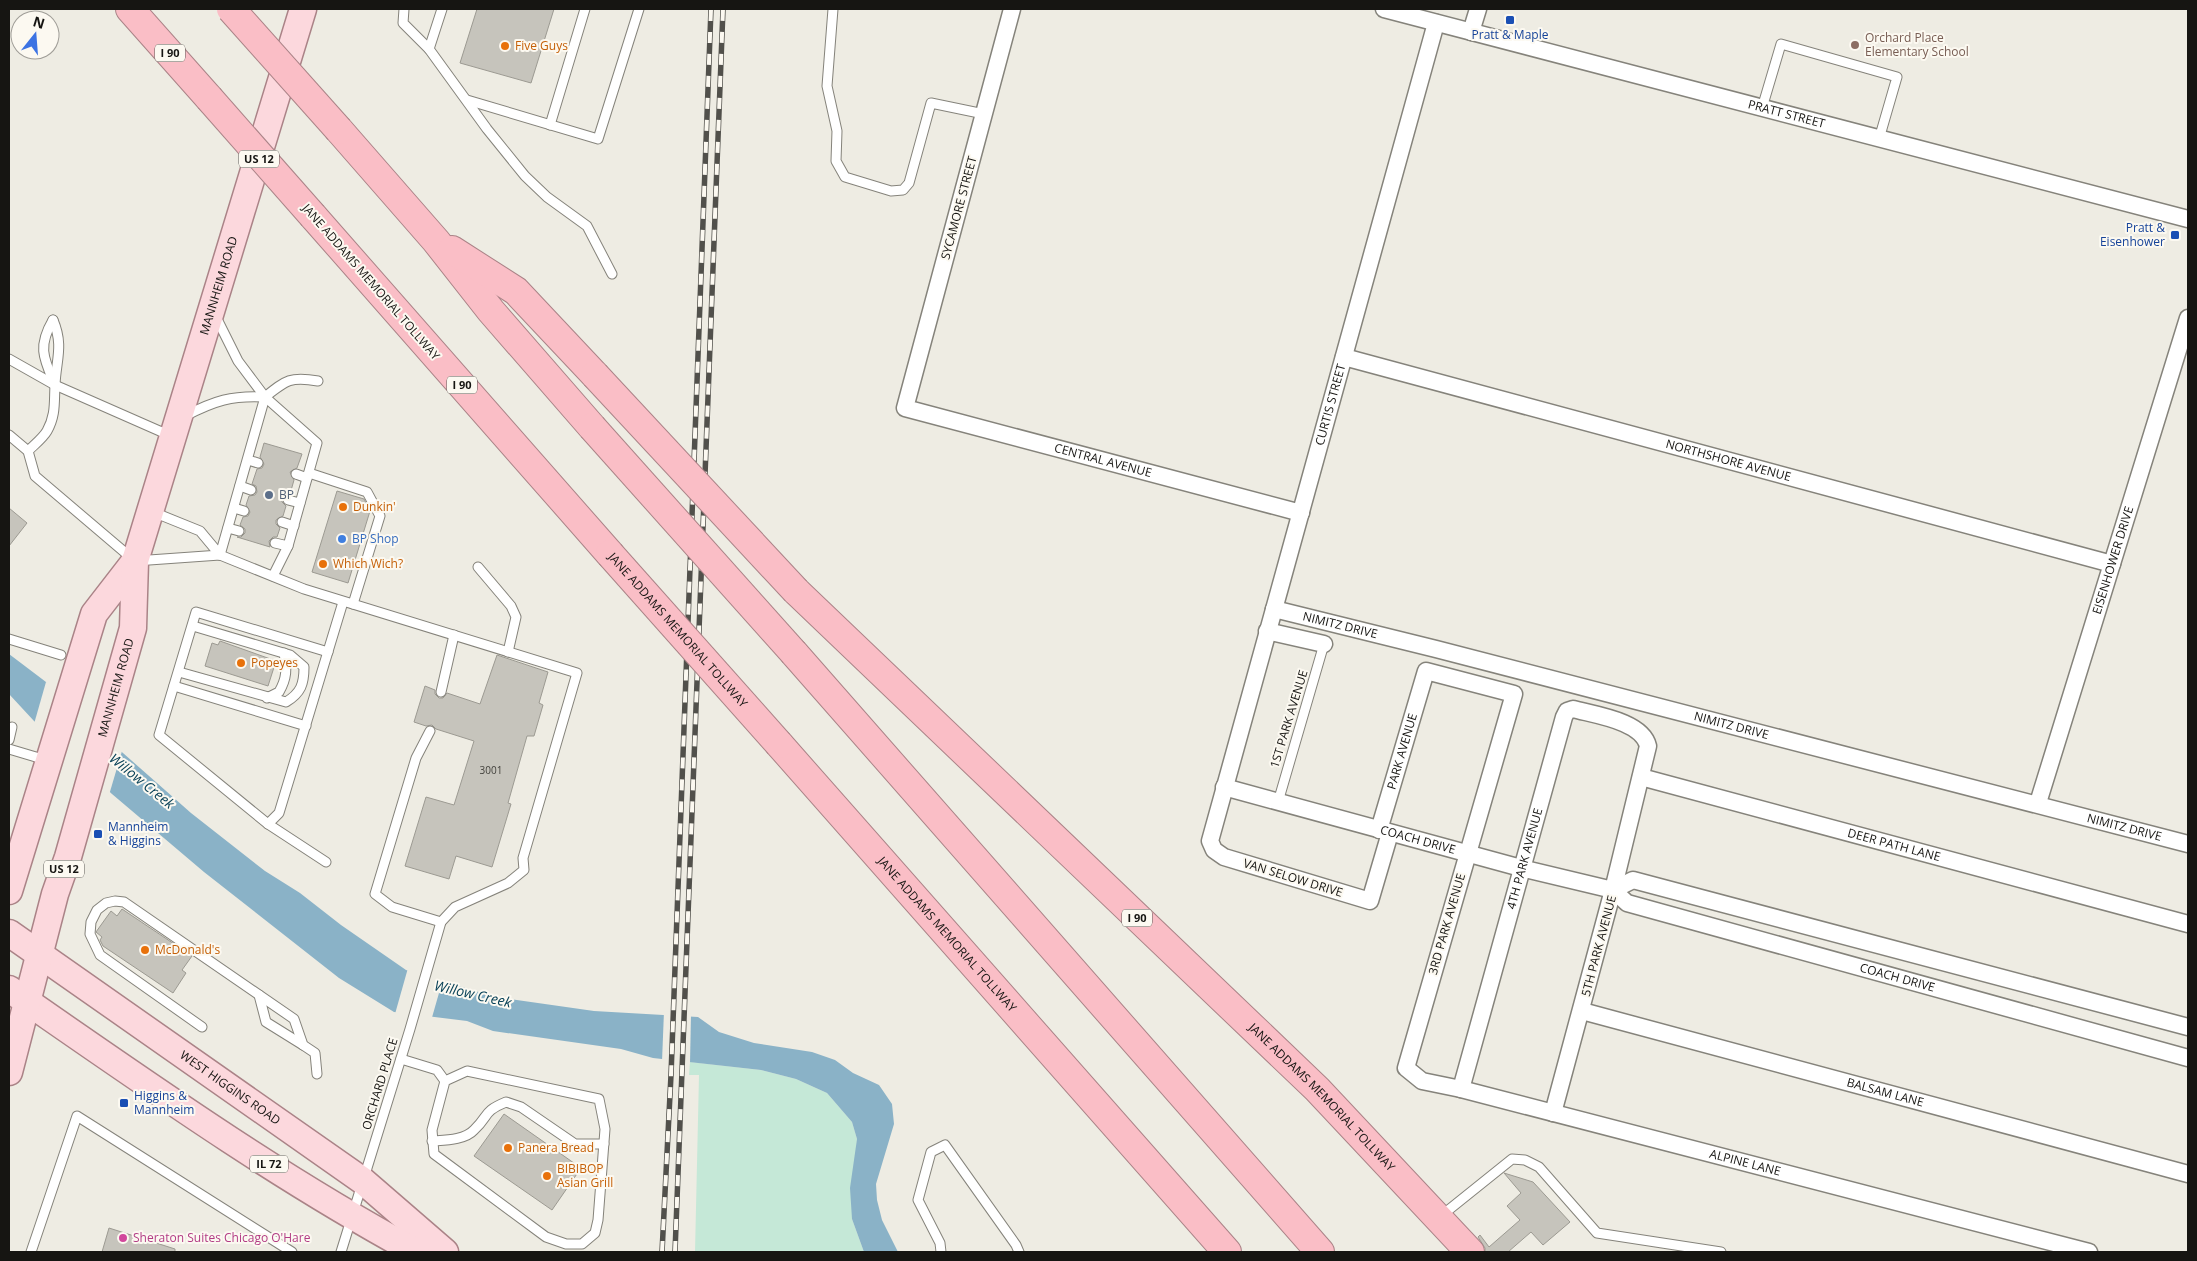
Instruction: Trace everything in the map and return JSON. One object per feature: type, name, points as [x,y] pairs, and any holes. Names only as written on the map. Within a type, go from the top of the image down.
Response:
[{"type":"highway","name":"JANE ADDAMS MEMORIAL TOLLWAY","points":[[130,9],[1227,1252]]},
{"type":"highway","name":"JANE ADDAMS MEMORIAL TOLLWAY","points":[[231,9],[436,240],[491,312],[794,653],[1320,1252]]},
{"type":"highway","name":"JANE ADDAMS MEMORIAL TOLLWAY","points":[[436,240],[516,291],[796,591],[1317,1089],[1470,1252]]},
{"type":"main road","name":"MANNHEIM ROAD","points":[[9,1072],[18,996],[39,952],[133,628],[135,561],[303,9]]},
{"type":"main road","name":"MANNHEIM ROAD","points":[[9,892],[94,614],[135,561]]},
{"type":"main road","name":"WEST HIGGINS ROAD","points":[[9,933],[39,952],[265,1114],[363,1181],[445,1252]]},
{"type":"main road","name":"IL 72","points":[[18,996],[186,1112],[352,1217],[416,1252]]},
{"type":"street","name":"SYCAMORE STREET","points":[[905,408],[1012,9]]},
{"type":"street","name":"PRATT STREET","points":[[1384,9],[2188,219]]},
{"type":"street","points":[[1471,32],[1478,9]]},
{"type":"street","name":"CURTIS STREET","points":[[1224,787],[1436,23]]},
{"type":"street","name":"EISENHOWER DRIVE","points":[[2038,803],[2188,318]]},
{"type":"street","name":"NORTHSHORE AVENUE","points":[[1344,357],[2112,564]]},
{"type":"street","name":"CENTRAL AVENUE","points":[[905,408],[1301,513]]},
{"type":"street","name":"NIMITZ DRIVE","points":[[1274,609],[2038,803],[2188,844]]},
{"type":"street","points":[[1268,631],[1324,644]]},
{"type":"street","name":"3RD PARK AVENUE","points":[[1406,1068],[1514,694],[1426,671]]},
{"type":"street","name":"PARK AVENUE","points":[[1384,832],[1426,671]]},
{"type":"street","name":"4TH PARK AVENUE","points":[[1461,1089],[1521,868],[1567,711],[1573,708],[1635,728],[1646,737],[1648,746],[1641,777]]},
{"type":"street","name":"5TH PARK AVENUE","points":[[1553,1113],[1582,1011],[1641,777]]},
{"type":"street","name":"DEER PATH LANE","points":[[1641,777],[2188,924]]},
{"type":"street","name":"COACH DRIVE","points":[[1224,787],[1467,854],[1613,890],[1627,903],[2188,1058]]},
{"type":"street","name":"VAN SELOW DRIVE","points":[[1224,787],[1210,840],[1217,853],[1370,901],[1384,832]]},
{"type":"street","points":[[1613,890],[1634,880],[2188,1027]]},
{"type":"street","name":"BALSAM LANE","points":[[1582,1011],[2188,1174]]},
{"type":"street","name":"ALPINE LANE","points":[[1406,1068],[1422,1080],[2089,1252]]},
{"type":"lane","points":[[404,9],[403,23],[429,49],[525,176],[547,197],[587,226],[612,274]]},
{"type":"lane","points":[[429,49],[442,9]]},
{"type":"lane","points":[[550,125],[585,9]]},
{"type":"lane","points":[[467,100],[598,139],[639,9]]},
{"type":"lane","points":[[833,9],[828,86],[836,131],[836,160],[845,177],[890,191],[903,190],[909,184],[931,103],[984,114]]},
{"type":"lane","points":[[1762,108],[1781,44],[1897,77],[1879,139]]},
{"type":"lane","points":[[212,308],[238,361],[265,397],[317,443],[288,546],[273,576]]},
{"type":"lane","points":[[28,451],[46,432],[55,410],[55,385],[60,357],[59,336],[53,320],[44,335],[42,356],[55,385]]},
{"type":"lane","points":[[9,359],[55,385],[175,428],[218,400],[246,396],[265,397]]},
{"type":"lane","points":[[220,555],[265,397],[285,381],[298,377],[318,381]]},
{"type":"lane","points":[[9,435],[28,451],[35,476],[135,561],[220,555],[343,602],[577,674],[522,858],[524,870],[508,884],[455,907],[441,922],[392,907],[375,894],[416,758],[430,731]]},
{"type":"lane","points":[[248,460],[258,463]]},
{"type":"lane","points":[[296,474],[368,492],[378,508],[380,516],[353,604]]},
{"type":"lane","points":[[240,486],[251,490]]},
{"type":"lane","points":[[288,500],[300,503]]},
{"type":"lane","points":[[234,508],[244,511]]},
{"type":"lane","points":[[150,511],[200,531],[220,555]]},
{"type":"lane","points":[[282,522],[294,526]]},
{"type":"lane","points":[[228,528],[238,531]]},
{"type":"lane","points":[[275,543],[288,546]]},
{"type":"lane","points":[[478,567],[511,606],[516,616],[508,652]]},
{"type":"lane","points":[[268,824],[279,813],[343,602]]},
{"type":"lane","points":[[326,862],[268,824],[159,735],[196,612],[328,652]]},
{"type":"lane","points":[[179,672],[286,702],[296,696],[304,683],[304,668],[290,655],[193,626]]},
{"type":"lane","points":[[441,692],[454,635]]},
{"type":"lane","points":[[9,639],[61,654]]},
{"type":"lane","name":"1ST PARK AVENUE","points":[[1278,802],[1324,644]]},
{"type":"lane","points":[[267,698],[280,692],[285,681],[287,670],[284,653]]},
{"type":"lane","points":[[174,686],[306,726]]},
{"type":"lane","points":[[9,740],[12,728]]},
{"type":"lane","points":[[9,749],[50,757]]},
{"type":"lane","points":[[202,1027],[100,955],[90,934],[91,922],[97,910],[115,900],[124,902],[294,1020],[303,1045]]},
{"type":"lane","name":"ORCHARD PLACE","points":[[341,1252],[401,1060],[441,922]]},
{"type":"lane","points":[[259,995],[266,1022],[315,1053],[317,1074]]},
{"type":"lane","points":[[401,1060],[437,1070],[445,1081]]},
{"type":"lane","points":[[467,1071],[599,1099],[605,1129],[598,1220],[595,1233],[582,1244],[566,1244],[546,1238],[434,1154],[432,1130],[445,1081],[467,1071]]},
{"type":"lane","points":[[432,1142],[465,1136],[474,1131],[490,1108],[506,1102],[521,1107],[575,1144],[604,1144]]},
{"type":"lane","points":[[32,1252],[77,1116],[292,1252]]},
{"type":"lane","points":[[942,1252],[940,1243],[918,1200],[931,1152],[945,1145],[1016,1245],[1019,1252]]},
{"type":"lane","points":[[1438,1218],[1512,1159],[1525,1160],[1539,1167],[1597,1233],[1721,1252]]},
{"type":"green space","points":[[690,1062],[761,1070],[796,1079],[827,1093],[852,1122],[857,1139],[852,1219],[864,1252],[695,1252],[699,1075],[689,1075]]},
{"type":"water","name":"Willow Creek","points":[[9,654],[46,682],[47,686],[191,813],[265,871],[300,893],[341,925],[406,970],[495,997],[594,1011],[698,1017],[719,1032],[754,1043],[812,1052],[835,1060],[853,1073],[879,1085],[892,1104],[894,1124],[876,1184],[877,1200],[882,1220],[898,1252],[864,1252],[852,1219],[850,1188],[857,1139],[852,1122],[827,1093],[796,1079],[761,1070],[653,1058],[621,1049],[493,1031],[467,1021],[394,1012],[339,978],[204,872],[112,794],[34,721],[9,694]]},
{"type":"pier","points":[[46,682],[122,751],[109,795],[34,724]]},
{"type":"pier","points":[[408,968],[443,979],[431,1021],[395,1014]]},
{"type":"pier","points":[[664,1011],[691,1014],[690,1064],[662,1062]]},
{"type":"building","points":[[477,9],[554,9],[531,83],[460,63]]},
{"type":"building","name":"BP","points":[[264,443],[302,454],[297,468],[290,472],[294,480],[290,494],[282,498],[282,502],[286,506],[283,516],[276,520],[276,524],[280,528],[277,537],[273,537],[269,541],[270,547],[237,537],[241,537],[245,533],[245,529],[240,525],[243,517],[248,516],[250,512],[246,505],[249,496],[255,495],[257,492],[256,486],[252,484],[257,469],[262,468],[264,464],[260,457]]},
{"type":"building","name":"BP Shop","points":[[337,491],[364,499],[370,511],[348,583],[312,572]]},
{"type":"building","points":[[9,508],[27,523],[9,546]]},
{"type":"building","name":"Popeyes","points":[[220,641],[276,661],[268,686],[205,666],[212,643],[218,645]]},
{"type":"building","points":[[497,655],[548,672],[539,703],[543,705],[534,736],[527,736],[508,803],[511,804],[492,867],[456,856],[449,879],[405,866],[426,797],[454,805],[474,741],[436,729],[432,725],[426,726],[414,722],[425,686],[435,690],[435,694],[439,698],[443,698],[447,693],[480,704]]},
{"type":"building","name":"McDonald's","points":[[122,909],[192,956],[182,970],[186,973],[173,993],[103,946],[100,940],[102,937],[96,932],[111,911],[117,916]]},
{"type":"building","points":[[504,1114],[581,1168],[552,1210],[474,1156]]},
{"type":"building","points":[[1504,1173],[1533,1182],[1570,1222],[1543,1245],[1531,1232],[1508,1252],[1485,1252],[1485,1248],[1478,1237],[1480,1235],[1489,1247],[1520,1220],[1507,1206],[1521,1193]]},
{"type":"building","name":"Sheraton Suites Chicago O'Hare","points":[[109,1228],[175,1249],[175,1252],[102,1252]]},
{"type":"railway","points":[[662,1252],[671,1075],[711,9]]},
{"type":"railway","points":[[675,1252],[723,9]]},
{"type":"place","name":"Pratt & Maple","points":[[1510,20]]},
{"type":"place","name":"Orchard Place Elementary School","points":[[1855,45]]},
{"type":"place","name":"Five Guys","points":[[505,46]]},
{"type":"place","name":"Pratt & Eisenhower","points":[[2175,235]]},
{"type":"place","name":"BP","points":[[269,495]]},
{"type":"place","name":"Dunkin'","points":[[343,507]]},
{"type":"place","name":"BP Shop","points":[[342,539]]},
{"type":"place","name":"Which Wich?","points":[[323,564]]},
{"type":"place","name":"Popeyes","points":[[241,663]]},
{"type":"place","name":"Mannheim & Higgins","points":[[98,834]]},
{"type":"place","name":"McDonald's","points":[[145,950]]},
{"type":"place","name":"Higgins & Mannheim","points":[[124,1103]]},
{"type":"place","name":"Panera Bread","points":[[508,1148]]},
{"type":"place","name":"BIBIBOP Asian Grill","points":[[547,1176]]},
{"type":"place","name":"Sheraton Suites Chicago O'Hare","points":[[123,1238]]}]
